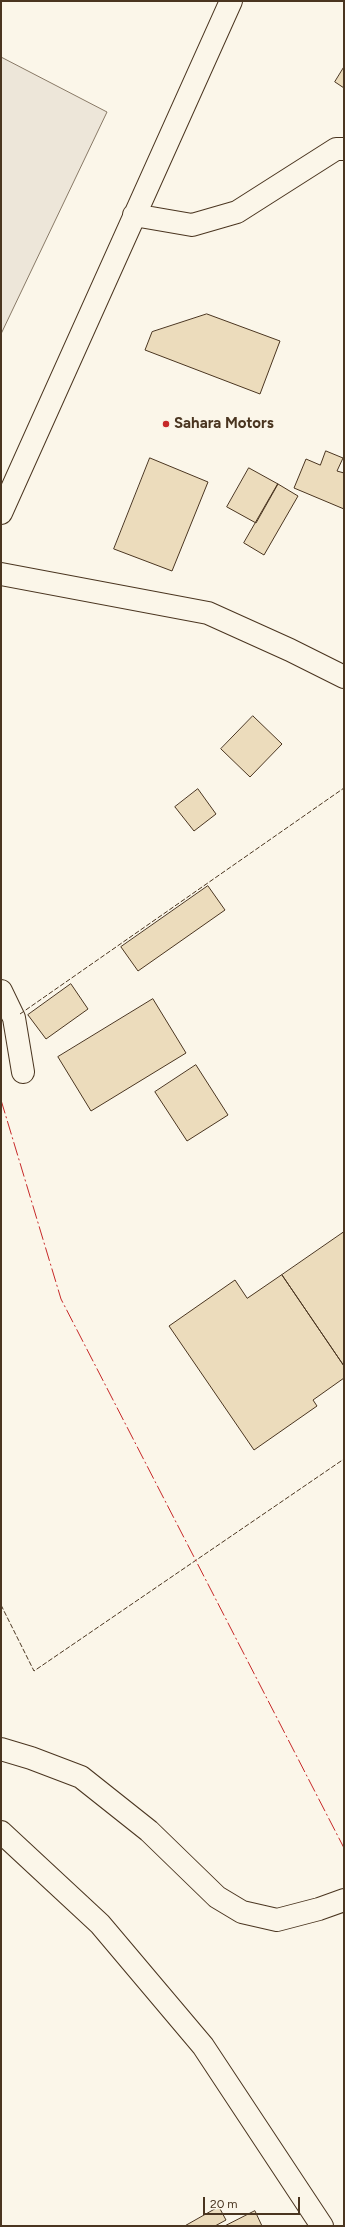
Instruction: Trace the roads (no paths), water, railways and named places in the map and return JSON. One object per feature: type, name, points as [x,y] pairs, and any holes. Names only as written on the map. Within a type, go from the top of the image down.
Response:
[{"type":"street","points":[[1,513],[231,1]]},
{"type":"street","points":[[134,215],[192,225],[237,212],[336,149],[344,149]]},
{"type":"street","points":[[1,574],[208,613],[290,650],[344,677]]},
{"type":"street","points":[[1,991],[14,1018],[23,1072]]},
{"type":"street","points":[[1,1749],[31,1758],[81,1777],[149,1831],[217,1897],[242,1912],[277,1920],[319,1909],[344,1900]]},
{"type":"street","points":[[1,1832],[100,1924],[203,2046],[322,2226]]},
{"type":"place","name":"Sahara Motors","points":[[166,424]]}]
